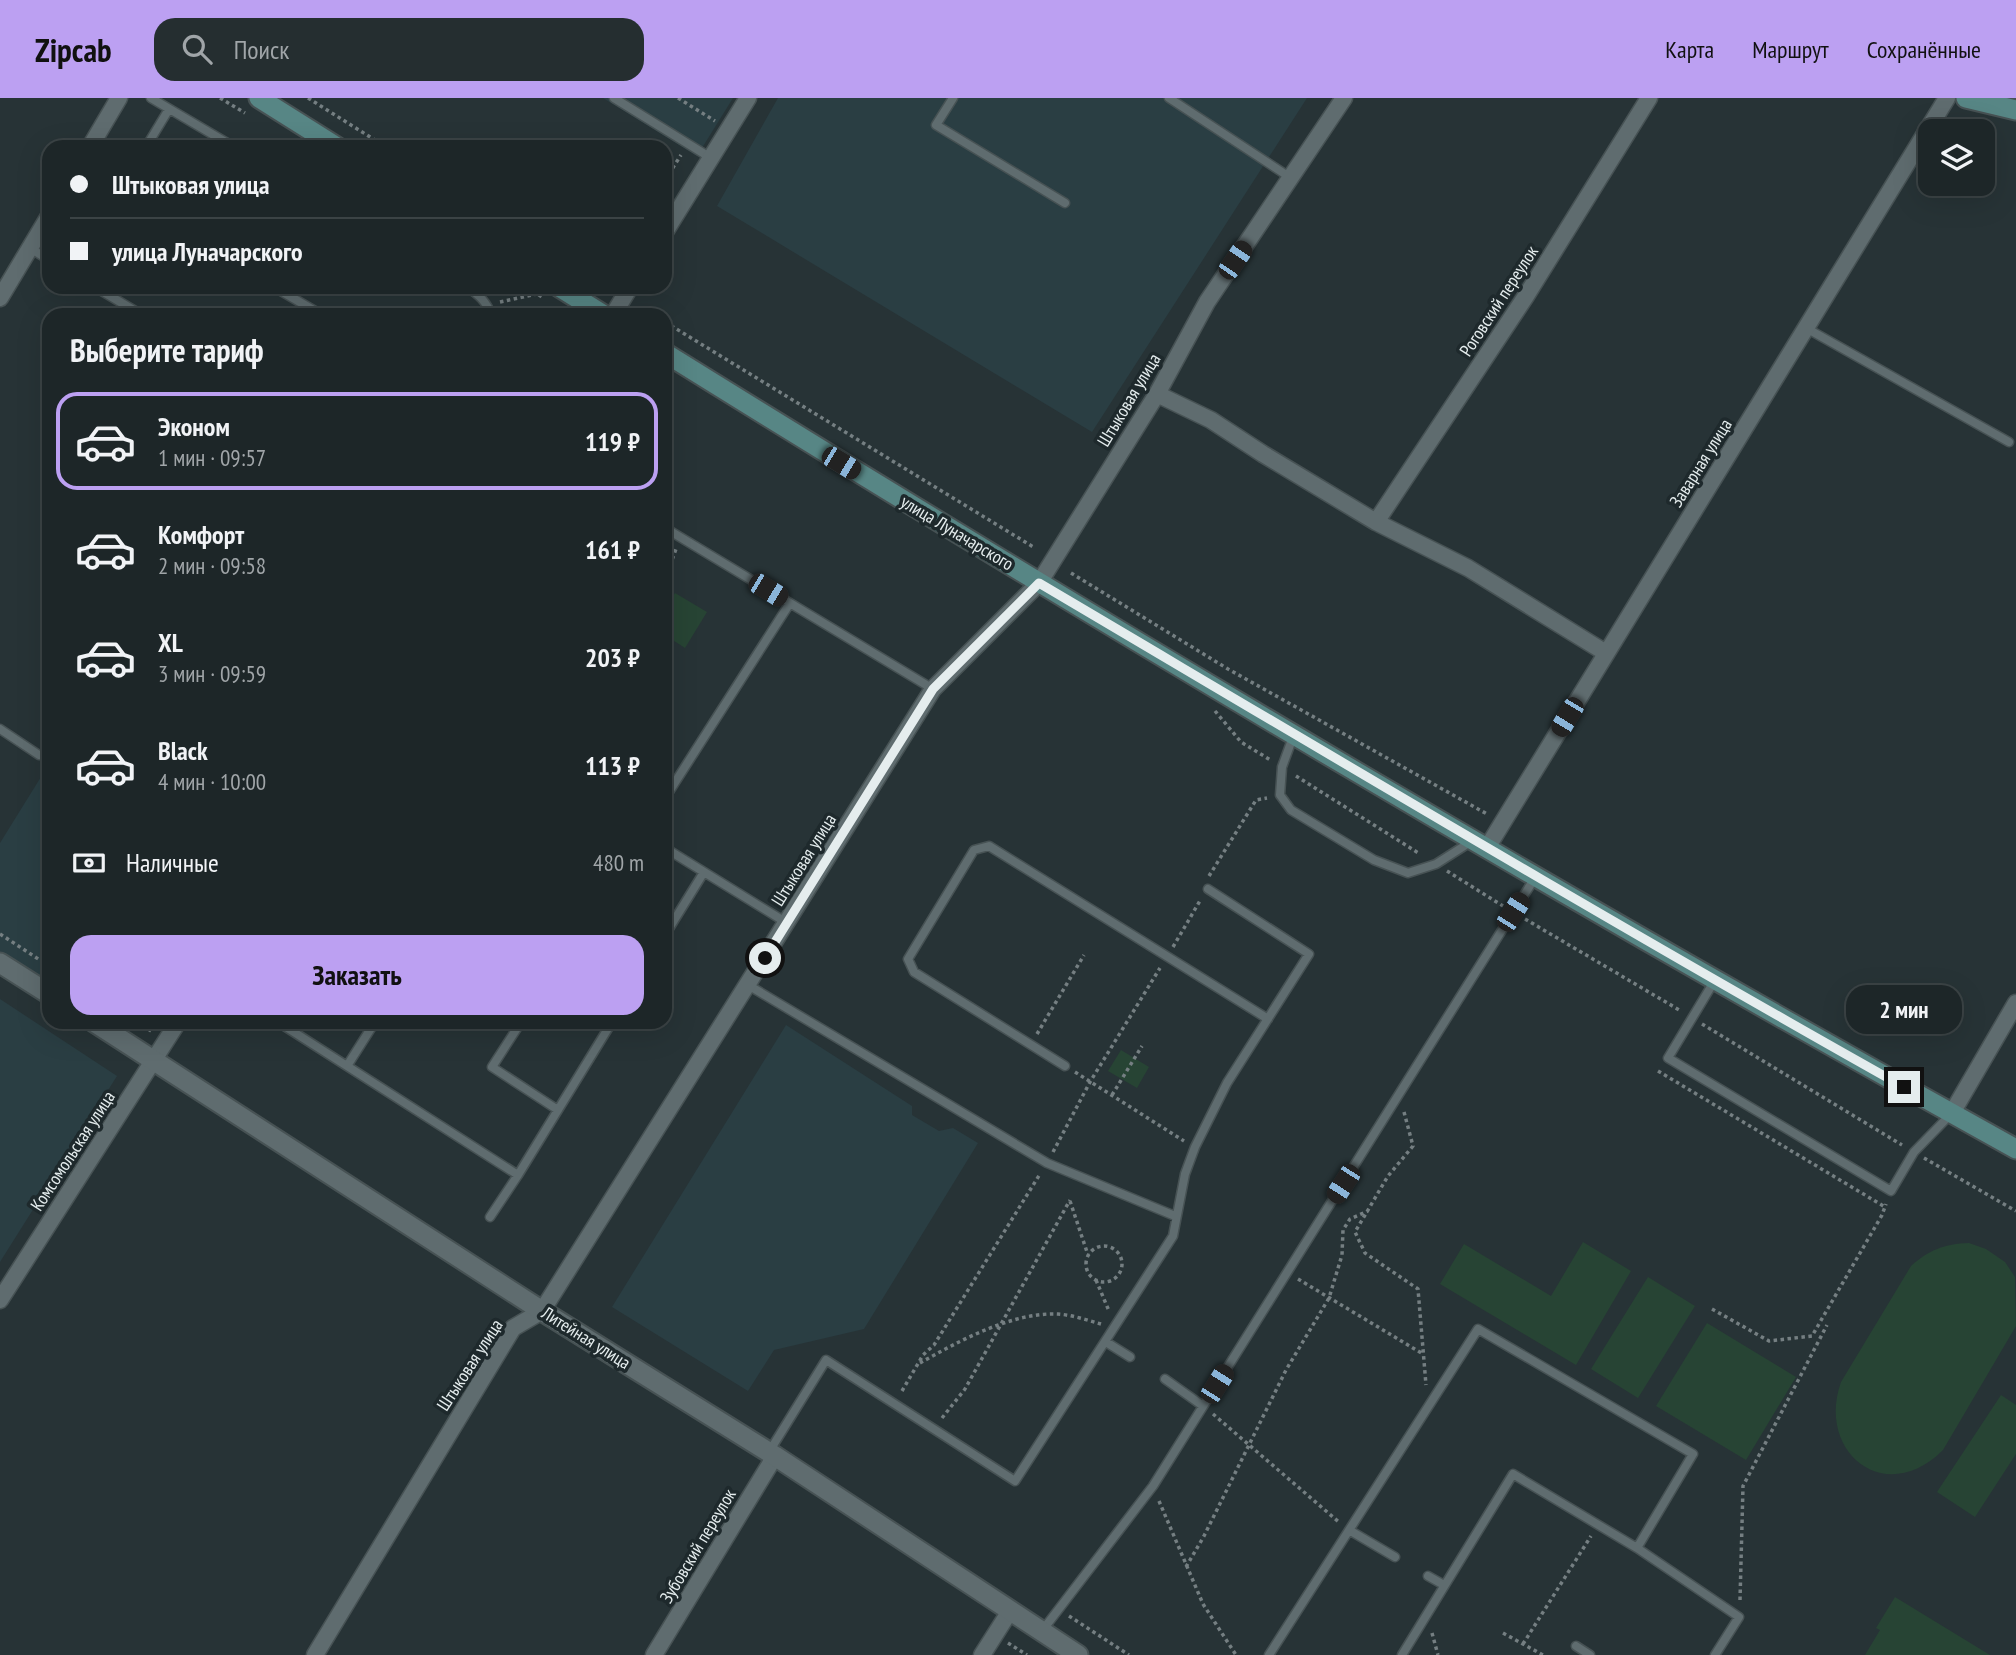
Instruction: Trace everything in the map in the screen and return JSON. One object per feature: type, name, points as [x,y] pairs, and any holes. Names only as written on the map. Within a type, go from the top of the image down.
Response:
[{"type":"main road","points":[[259,98],[326,140]]},
{"type":"main road","points":[[1966,98],[2016,110]]},
{"type":"main road","points":[[570,294],[593,308]]},
{"type":"main road","name":"улица Луначарского","points":[[672,357],[1039,583],[1480,844],[2016,1149]]},
{"type":"street","points":[[94,140],[118,98]]},
{"type":"street","points":[[672,221],[748,98]]},
{"type":"street","name":"Штыковая улица","points":[[315,1655],[513,1328],[542,1311],[933,689],[1039,583],[1157,394],[1207,302],[1344,98]]},
{"type":"street","name":"Роговский переулок","points":[[1376,522],[1526,296],[1649,98]]},
{"type":"street","name":"Заварная улица","points":[[1480,844],[1502,823],[1947,98]]},
{"type":"street","points":[[0,298],[42,228]]},
{"type":"street","points":[[1157,394],[1211,420],[1262,454],[1376,522],[1468,568],[1606,653]]},
{"type":"street","points":[[0,963],[42,989]]},
{"type":"street","points":[[1952,1113],[2016,1003]]},
{"type":"street","name":"Литейная улица","points":[[105,1029],[542,1311],[772,1454],[1078,1655]]},
{"type":"street","name":"Комсомольская улица","points":[[0,1300],[174,1029]]},
{"type":"street","name":"Зубовский переулок","points":[[654,1655],[772,1454]]},
{"type":"street","points":[[982,1655],[1010,1611]]},
{"type":"lane","points":[[151,98],[222,140]]},
{"type":"lane","points":[[614,98],[711,158]]},
{"type":"lane","points":[[953,98],[936,125],[1065,203]]},
{"type":"lane","points":[[1169,98],[1290,178]]},
{"type":"lane","points":[[150,140],[169,109]]},
{"type":"lane","points":[[30,248],[42,256]]},
{"type":"lane","points":[[107,294],[130,308]]},
{"type":"lane","points":[[286,294],[310,308]]},
{"type":"lane","points":[[478,294],[488,308]]},
{"type":"lane","points":[[1806,328],[2009,442]]},
{"type":"lane","points":[[672,532],[933,689]]},
{"type":"lane","points":[[672,787],[790,603]]},
{"type":"lane","points":[[0,729],[39,755]]},
{"type":"lane","points":[[1294,734],[1282,767],[1280,795],[1291,810],[1374,860],[1408,873],[1480,844]]},
{"type":"lane","points":[[1065,1066],[914,972],[908,959],[974,850],[989,846],[1268,1019]]},
{"type":"lane","points":[[672,852],[787,923]]},
{"type":"lane","points":[[672,924],[704,872]]},
{"type":"lane","points":[[1042,1631],[1153,1486],[1536,876]]},
{"type":"lane","points":[[772,1454],[826,1360],[1015,1481],[1173,1237],[1185,1174],[1195,1147],[1227,1083],[1310,954],[1208,889]]},
{"type":"lane","points":[[1715,980],[1668,1058],[1891,1192],[1914,1152],[1952,1113]]},
{"type":"lane","points":[[748,985],[1046,1163],[1175,1216]]},
{"type":"lane","points":[[289,1029],[518,1175]]},
{"type":"lane","points":[[347,1066],[371,1029]]},
{"type":"lane","points":[[517,1029],[492,1068],[558,1110]]},
{"type":"lane","points":[[490,1217],[608,1029]]},
{"type":"lane","points":[[1269,1655],[1478,1329],[1693,1454],[1637,1548]]},
{"type":"lane","points":[[1107,1342],[1130,1357]]},
{"type":"lane","points":[[1166,1379],[1203,1406]]},
{"type":"lane","points":[[1402,1655],[1513,1474],[1637,1548],[1739,1617],[1716,1655]]},
{"type":"lane","points":[[1349,1530],[1395,1557]]},
{"type":"lane","points":[[1428,1576],[1444,1585]]},
{"type":"lane","points":[[1576,1646],[1590,1655]]},
{"type":"path","points":[[308,98],[375,140]]},
{"type":"path","points":[[680,99],[728,130]]},
{"type":"path","points":[[672,169],[688,144]]},
{"type":"path","points":[[494,308],[506,299],[537,294]]},
{"type":"path","points":[[672,326],[1035,548]]},
{"type":"path","points":[[672,559],[680,537]]},
{"type":"path","points":[[1071,573],[1228,669],[1502,823]]},
{"type":"path","points":[[894,1404],[923,1355],[934,1345],[1046,1163],[1090,1082],[1208,889],[1209,875],[1256,800],[1280,795]]},
{"type":"path","points":[[0,934],[42,961]]},
{"type":"path","points":[[1030,1045],[1084,955]]},
{"type":"path","points":[[1112,1095],[1142,1046]]},
{"type":"path","points":[[1065,1066],[1195,1147]]},
{"type":"path","points":[[1658,1071],[1885,1207]]},
{"type":"path","points":[[1399,1094],[1413,1146],[1388,1176],[1355,1232],[1365,1253],[1418,1289],[1428,1408]]},
{"type":"path","points":[[1712,1309],[1769,1341],[1812,1336],[1891,1192]]},
{"type":"path","points":[[933,1429],[965,1389],[1070,1199],[1088,1255],[1087,1269],[1096,1280],[1116,1327]]},
{"type":"path","points":[[1186,1567],[1286,1370],[1329,1298],[1342,1255],[1343,1230],[1350,1219],[1368,1211]]},
{"type":"path","points":[[1088,1255],[1094,1249],[1108,1246],[1120,1254],[1122,1268],[1114,1279],[1096,1280]]},
{"type":"path","points":[[1287,1273],[1423,1354]]},
{"type":"path","points":[[918,1364],[956,1342],[1001,1324],[1042,1315],[1060,1314],[1116,1327]]},
{"type":"path","points":[[1739,1617],[1743,1486],[1827,1325]]},
{"type":"path","points":[[1203,1406],[1349,1530]]},
{"type":"path","points":[[1153,1486],[1203,1604],[1236,1655]]},
{"type":"path","points":[[1523,1644],[1599,1525]]},
{"type":"path","points":[[1059,1609],[1129,1655]]},
{"type":"path","points":[[1503,1633],[1543,1655]]},
{"type":"shaded area","points":[[603,98],[733,98],[697,156]]},
{"type":"shaded area","points":[[778,98],[1307,98],[1092,432],[717,206]]},
{"type":"shaded area","points":[[42,775],[42,979],[0,952],[0,843]]},
{"type":"shaded area","points":[[0,999],[117,1076],[0,1262]]},
{"type":"shaded area","points":[[786,1025],[912,1106],[912,1115],[939,1131],[953,1128],[978,1143],[864,1329],[774,1350],[748,1391],[612,1307]]},
{"type":"green space","points":[[675,593],[707,612],[685,648],[672,640],[672,598]]},
{"type":"green space","points":[[1121,1050],[1149,1067],[1137,1088],[1108,1071]]},
{"type":"green space","points":[[1583,1242],[1631,1271],[1576,1365],[1440,1284],[1464,1244],[1551,1296]]},
{"type":"green space","points":[[1969,1243],[1986,1249],[2005,1262],[2015,1277],[2016,1326],[1943,1450],[1921,1467],[1899,1474],[1879,1472],[1861,1464],[1847,1450],[1838,1430],[1836,1407],[1841,1382],[1911,1266],[1937,1249]]},
{"type":"green space","points":[[1648,1277],[1695,1306],[1638,1398],[1591,1369]]},
{"type":"green space","points":[[1707,1323],[1796,1377],[1746,1460],[1656,1406]]},
{"type":"green space","points":[[2001,1395],[2016,1405],[2016,1454],[1975,1517],[1937,1492]]},
{"type":"green space","points":[[1895,1597],[1990,1655],[1865,1655],[1880,1630],[1876,1628]]},
{"type":"route","points":[[765,958],[933,689],[1039,583],[1487,848],[1904,1087]]}]
